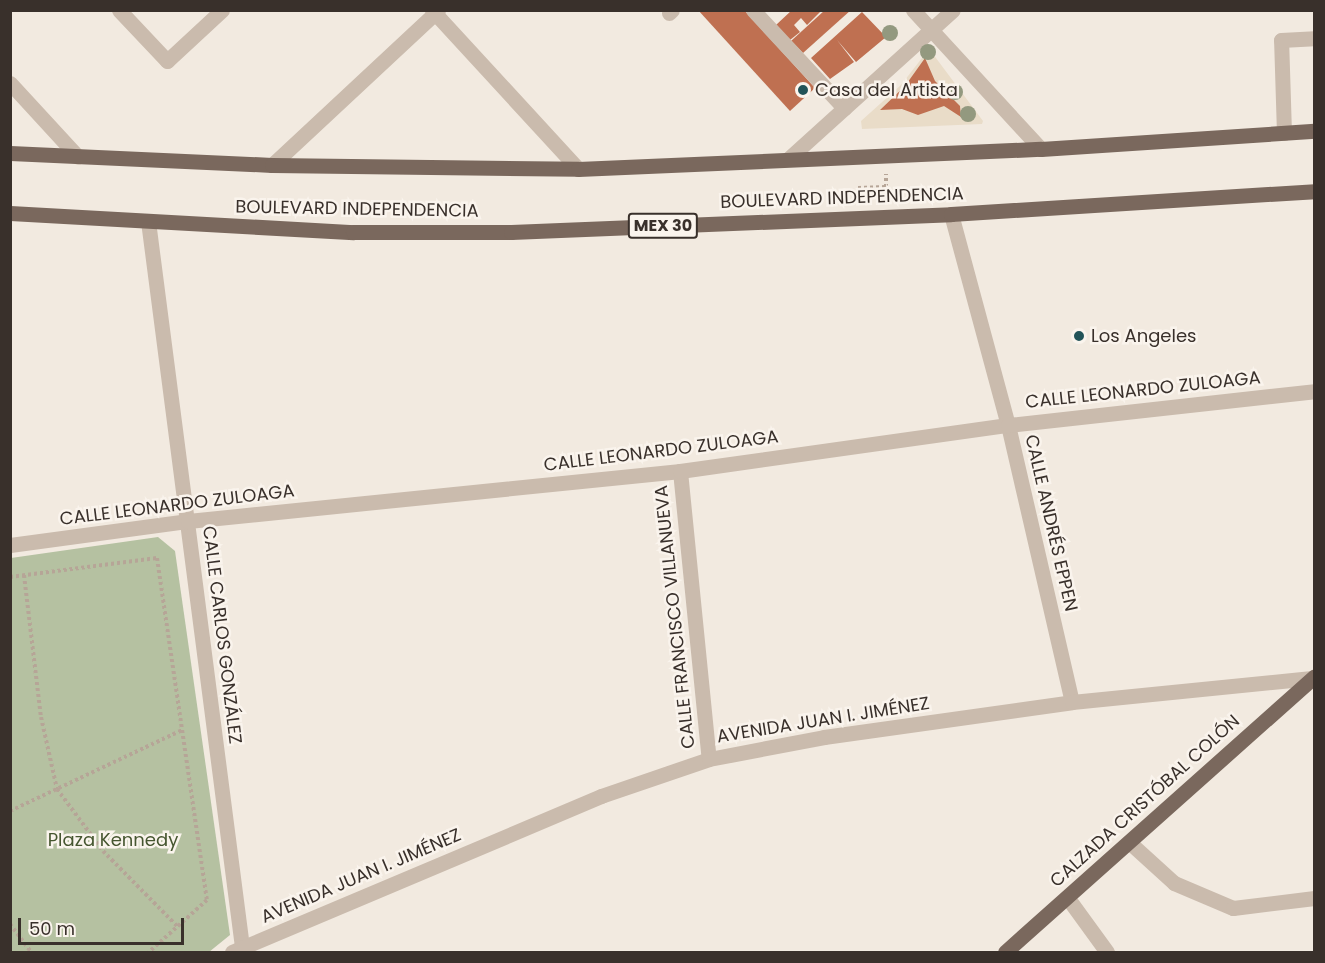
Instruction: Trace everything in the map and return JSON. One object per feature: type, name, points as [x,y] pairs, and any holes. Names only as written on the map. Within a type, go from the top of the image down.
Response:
[{"type":"main road","points":[[10,153],[272,165],[578,169],[1041,149],[1314,131]]},
{"type":"main road","name":"BOULEVARD INDEPENDENCIA","points":[[10,213],[353,232],[511,232],[951,214],[1314,191]]},
{"type":"main road","name":"CALZADA CRISTÓBAL COLÓN","points":[[1005,952],[1314,676]]},
{"type":"street","points":[[119,10],[167,61],[222,10]]},
{"type":"street","points":[[753,10],[844,108]]},
{"type":"street","points":[[914,10],[1041,149]]},
{"type":"street","points":[[788,159],[953,10]]},
{"type":"street","points":[[272,165],[435,12],[578,169]]},
{"type":"street","points":[[1284,133],[1281,40],[1314,38]]},
{"type":"street","points":[[10,83],[78,157]]},
{"type":"street","name":"CALLE ANDRÉS EPPEN","points":[[951,214],[1008,425],[1072,702]]},
{"type":"street","name":"CALLE CARLOS GONZÁLEZ","points":[[148,221],[188,521],[237,950]]},
{"type":"street","name":"CALLE LEONARDO ZULOAGA","points":[[10,545],[188,521],[680,471],[1008,425],[1314,391]]},
{"type":"street","name":"CALLE FRANCISCO VILLANUEVA","points":[[680,471],[709,759]]},
{"type":"street","name":"AVENIDA JUAN I. JIMÉNEZ","points":[[237,950],[601,796],[709,759],[824,736],[1072,702],[1314,676]]},
{"type":"street","points":[[1129,842],[1174,883],[1233,908],[1314,898]]},
{"type":"street","points":[[1067,897],[1107,952]]},
{"type":"path","points":[[859,218],[858,188],[886,188],[886,155]]},
{"type":"path","points":[[10,577],[157,558],[207,900],[149,952]]},
{"type":"path","points":[[24,575],[41,717],[57,789],[103,851],[178,927]]},
{"type":"path","points":[[10,811],[182,730]]},
{"type":"path","points":[[10,924],[30,952]]},
{"type":"green space","name":"Plaza Kennedy","points":[[158,537],[175,551],[230,935],[209,952],[11,952],[11,558]]},
{"type":"shaded area","points":[[927,46],[983,121],[982,124],[862,129],[861,121],[901,85],[922,58],[922,48]]},
{"type":"building","points":[[698,10],[744,10],[815,88],[790,111]]},
{"type":"building","points":[[792,10],[822,10],[807,25],[801,18],[794,25],[800,32],[790,40],[776,25]]},
{"type":"building","points":[[825,10],[851,10],[803,53],[791,41]]},
{"type":"building","points":[[862,12],[886,37],[856,62],[837,40],[854,62],[830,79],[811,58]]},
{"type":"building","points":[[925,58],[935,81],[960,106],[961,117],[944,106],[918,115],[902,109],[880,110],[905,86]]},
{"type":"place","name":"Casa del Artista","points":[[803,90]]},
{"type":"place","name":"Los Angeles","points":[[1079,336]]}]
